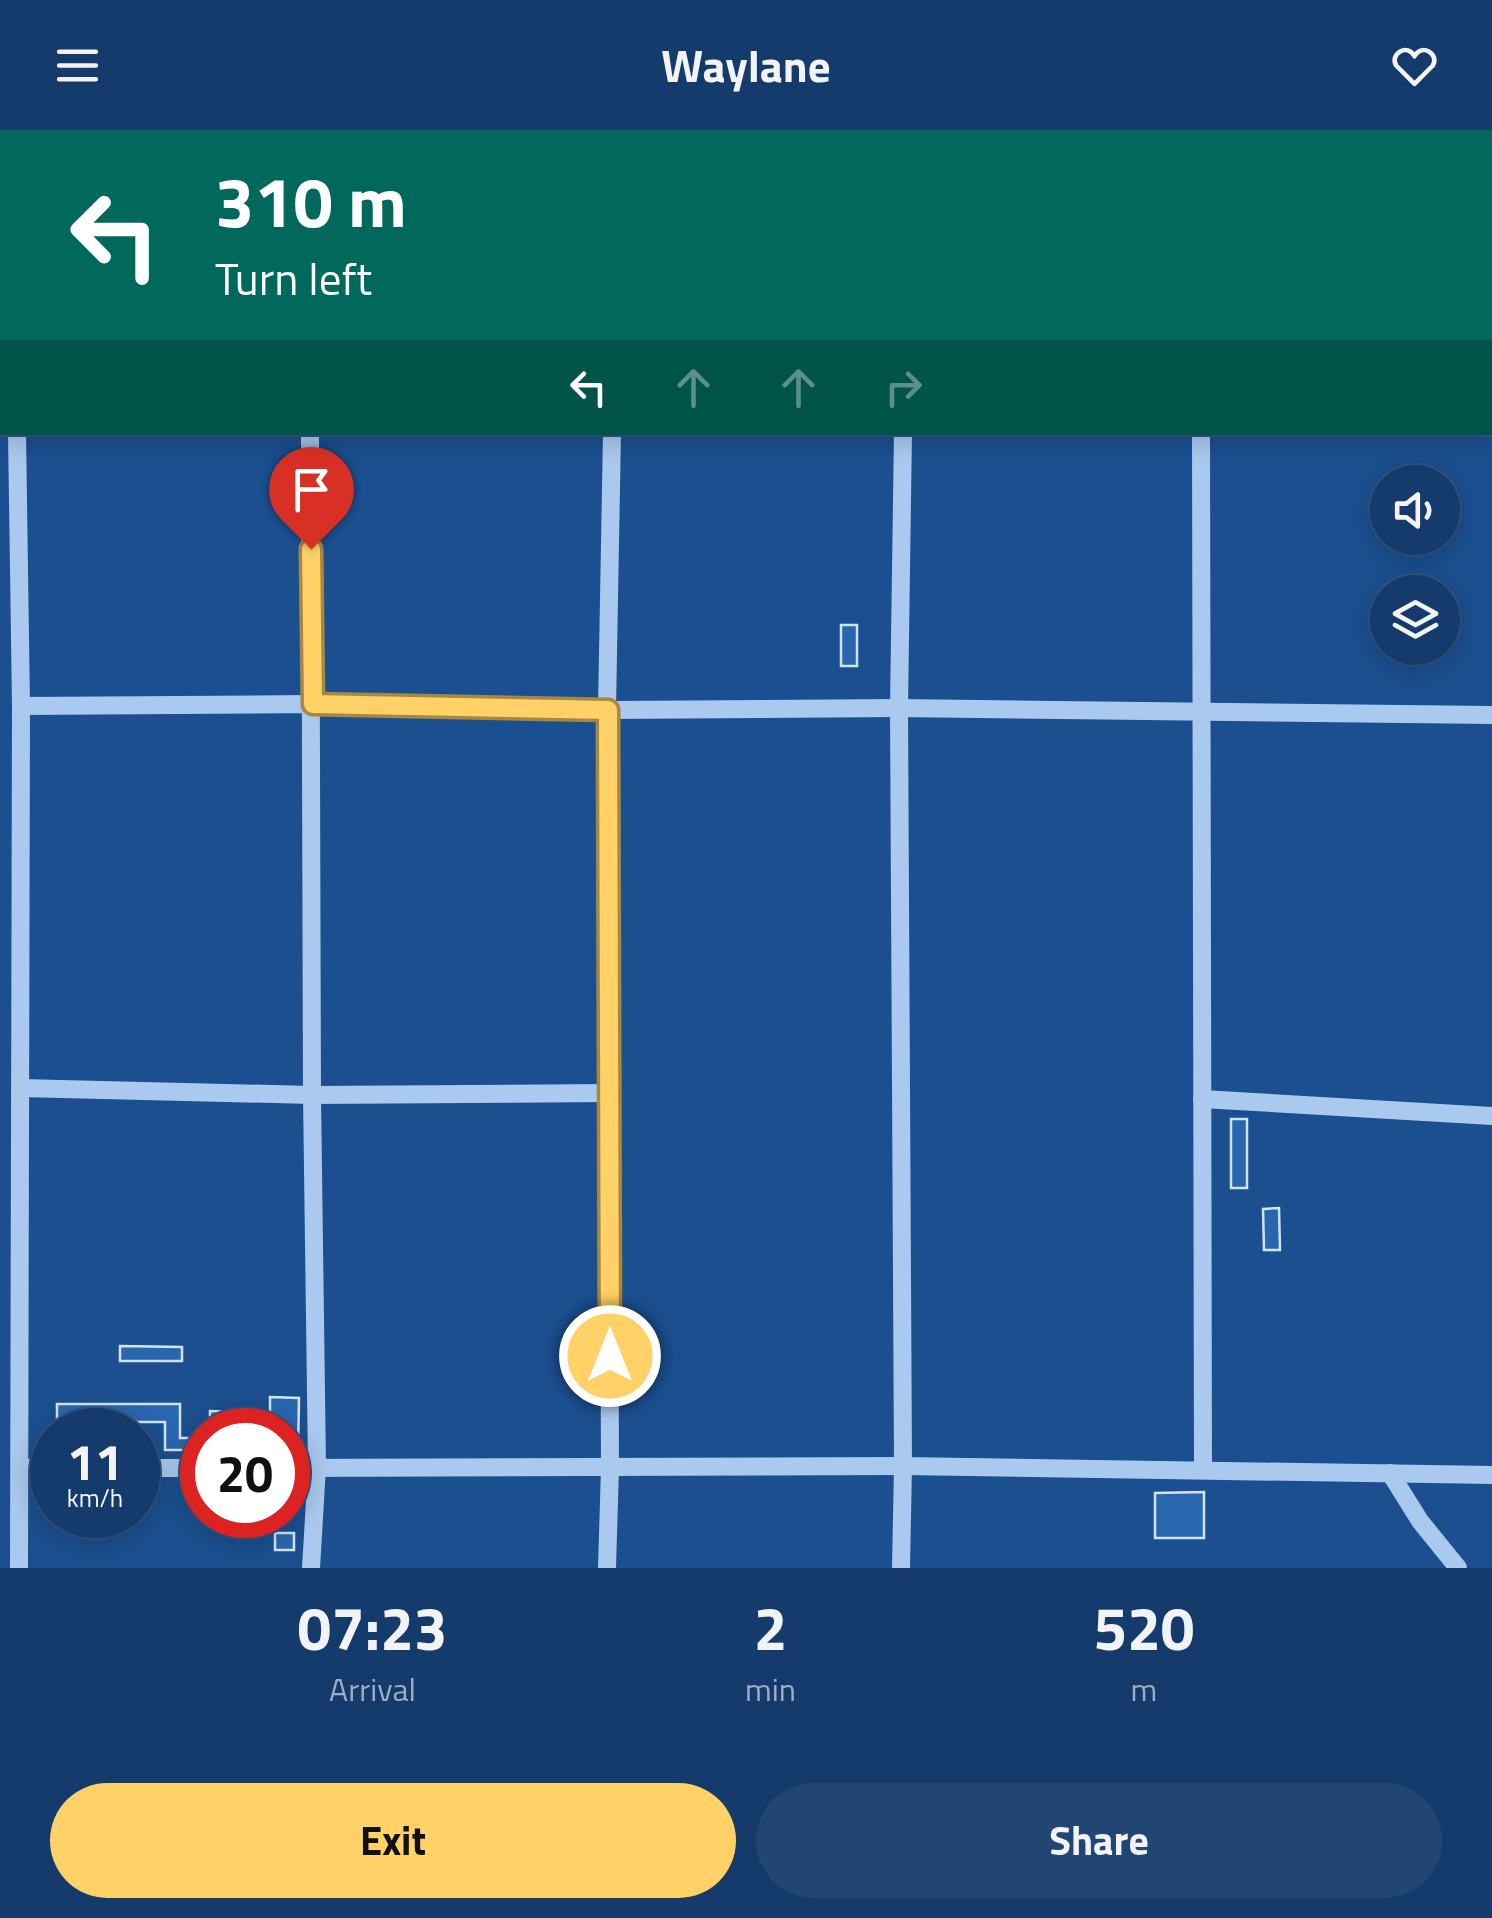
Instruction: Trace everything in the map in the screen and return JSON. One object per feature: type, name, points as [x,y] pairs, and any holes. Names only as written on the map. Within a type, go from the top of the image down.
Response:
[{"type":"street","points":[[17,435],[21,706],[19,1568]]},
{"type":"street","points":[[310,435],[312,1095],[318,1468],[311,1568]]},
{"type":"street","points":[[607,1568],[612,435]]},
{"type":"street","points":[[901,1568],[904,1466],[899,708],[904,435]]},
{"type":"street","points":[[1201,435],[1203,1470]]},
{"type":"street","points":[[21,706],[313,704],[1492,716]]},
{"type":"street","points":[[20,1088],[312,1095],[609,1093]]},
{"type":"street","points":[[1202,1099],[1492,1116]]},
{"type":"street","points":[[310,1468],[904,1466],[1492,1475]]},
{"type":"street","points":[[21,1468],[30,1468]]},
{"type":"street","points":[[1390,1473],[1458,1568]]},
{"type":"building","points":[[841,625],[857,625],[857,666],[841,666]]},
{"type":"building","points":[[1231,1119],[1247,1119],[1247,1188],[1231,1188]]},
{"type":"building","points":[[1279,1208],[1280,1250],[1264,1250],[1263,1209]]},
{"type":"building","points":[[120,1346],[182,1347],[182,1361],[120,1361]]},
{"type":"building","points":[[270,1397],[299,1398],[299,1408],[270,1408]]},
{"type":"building","points":[[57,1404],[180,1404],[180,1450],[165,1450],[165,1422],[160,1422],[160,1408],[57,1408]]},
{"type":"building","points":[[1204,1492],[1204,1538],[1155,1538],[1155,1493]]},
{"type":"building","points":[[275,1538],[294,1538],[294,1550],[275,1550]]},
{"type":"route","points":[[311,549],[313,704],[608,710],[610,1356]]}]
